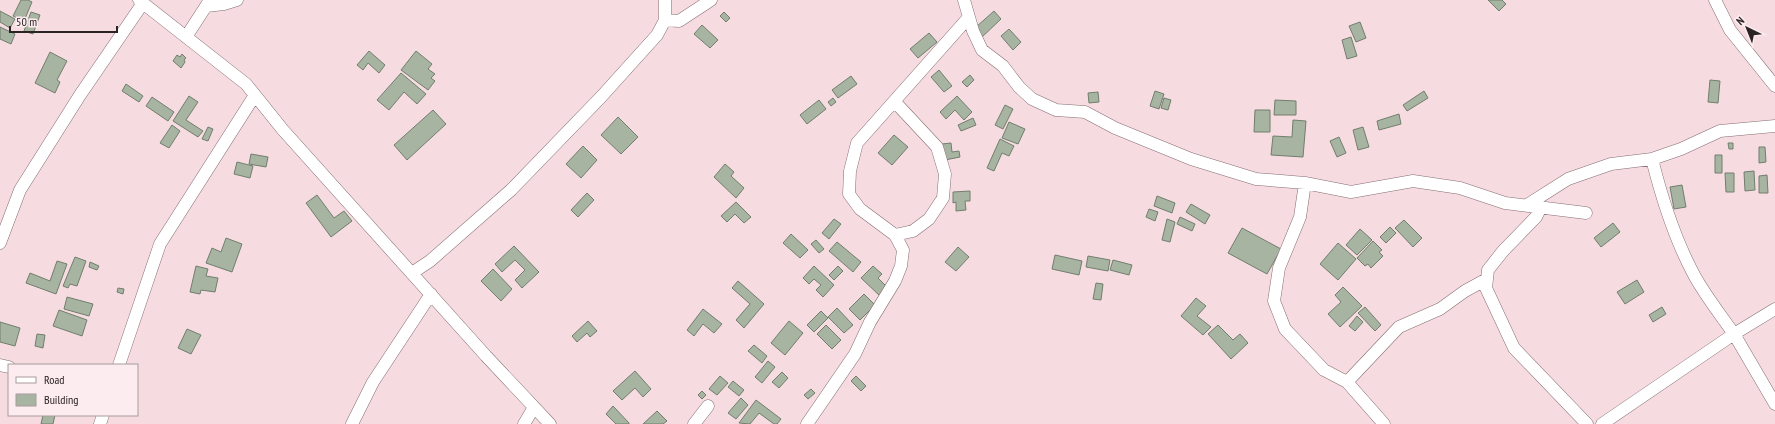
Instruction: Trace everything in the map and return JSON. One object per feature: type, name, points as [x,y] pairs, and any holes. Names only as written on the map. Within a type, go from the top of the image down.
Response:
[{"type":"street","points":[[186,37],[208,3],[224,4],[237,0]]},
{"type":"street","points":[[412,273],[430,261],[511,190],[652,40],[665,20],[665,0]]},
{"type":"street","points":[[665,20],[679,22],[711,0]]},
{"type":"street","points":[[964,0],[973,31],[982,50],[1003,66],[1019,87],[1032,99],[1056,110],[1085,112],[1115,128],[1191,159],[1256,179],[1305,183],[1352,192],[1413,181],[1460,188],[1506,202],[1586,213]]},
{"type":"street","points":[[1715,0],[1730,30],[1775,86]]},
{"type":"street","points":[[0,243],[20,190],[141,1],[246,84],[284,130],[550,424]]},
{"type":"street","points":[[807,424],[851,360],[870,322],[895,281],[901,266],[903,250],[895,235],[860,209],[849,194],[850,171],[857,143],[969,17]]},
{"type":"street","points":[[119,364],[160,244],[255,95]]},
{"type":"street","points":[[895,102],[937,147],[945,174],[943,198],[930,219],[913,231],[895,235]]},
{"type":"street","points":[[1527,205],[1568,179],[1611,164],[1652,159],[1681,149],[1720,131],[1775,126]]},
{"type":"street","points":[[1652,159],[1662,198],[1674,233],[1693,273],[1734,334],[1775,404]]},
{"type":"street","points":[[1305,183],[1300,217],[1279,268],[1274,301],[1285,328],[1324,370],[1347,382],[1384,424]]},
{"type":"street","points":[[1541,207],[1536,217],[1503,251],[1488,270],[1486,288],[1514,348],[1587,424]]},
{"type":"street","points":[[1347,382],[1399,327],[1440,309],[1464,291],[1487,279]]},
{"type":"street","points":[[352,424],[373,382],[431,294]]},
{"type":"street","points":[[1602,424],[1734,334],[1775,309]]},
{"type":"street","points":[[694,424],[708,406]]},
{"type":"street","points":[[524,424],[534,407]]},
{"type":"building","points":[[21,0],[28,0],[32,2],[24,21],[13,16]]},
{"type":"building","points":[[1488,0],[1502,0],[1506,4],[1499,11]]},
{"type":"building","points":[[0,11],[15,19],[10,28],[0,22]]},
{"type":"building","points":[[994,11],[1001,19],[982,37],[975,28]]},
{"type":"building","points":[[31,12],[40,15],[33,34],[24,31]]},
{"type":"building","points":[[724,12],[730,18],[726,22],[720,16]]},
{"type":"building","points":[[1360,22],[1366,38],[1356,42],[1349,26]]},
{"type":"building","points":[[702,25],[718,40],[710,48],[694,34]]},
{"type":"building","points":[[0,27],[15,34],[11,44],[0,39]]},
{"type":"building","points":[[1009,29],[1021,42],[1013,50],[1001,36]]},
{"type":"building","points":[[929,33],[937,42],[918,58],[910,49]]},
{"type":"building","points":[[1351,37],[1357,56],[1347,59],[1342,40]]},
{"type":"building","points":[[369,51],[385,65],[379,73],[368,63],[363,70],[357,65]]},
{"type":"building","points":[[416,51],[432,64],[428,69],[435,74],[431,78],[435,81],[428,90],[401,70]]},
{"type":"building","points":[[50,52],[67,61],[57,80],[60,82],[55,93],[35,83]]},
{"type":"building","points":[[182,54],[186,58],[181,68],[173,61],[177,55],[180,57]]},
{"type":"building","points":[[939,70],[952,86],[944,92],[931,77]]},
{"type":"building","points":[[401,73],[426,94],[417,104],[404,92],[389,110],[377,100]]},
{"type":"building","points":[[970,75],[974,80],[967,87],[962,82]]},
{"type":"building","points":[[851,76],[857,84],[838,98],[832,90]]},
{"type":"building","points":[[1710,80],[1720,81],[1718,103],[1708,102]]},
{"type":"building","points":[[126,84],[143,96],[139,102],[122,91]]},
{"type":"building","points":[[1155,91],[1164,94],[1159,109],[1150,106]]},
{"type":"building","points":[[1424,91],[1428,98],[1407,111],[1403,105]]},
{"type":"building","points":[[1098,92],[1099,102],[1089,103],[1088,93]]},
{"type":"building","points":[[189,96],[198,102],[186,120],[203,131],[198,137],[173,121]]},
{"type":"building","points":[[957,96],[972,112],[964,120],[955,110],[946,119],[940,112]]},
{"type":"building","points":[[152,97],[174,112],[168,121],[146,106]]},
{"type":"building","points":[[833,98],[836,102],[831,106],[828,102]]},
{"type":"building","points":[[1164,98],[1171,100],[1168,110],[1161,108]]},
{"type":"building","points":[[819,100],[826,109],[807,124],[800,115]]},
{"type":"building","points":[[1275,100],[1296,101],[1296,115],[1274,115]]},
{"type":"building","points":[[1005,105],[1013,109],[1003,129],[995,125]]},
{"type":"building","points":[[433,110],[446,124],[407,160],[394,145]]},
{"type":"building","points":[[1255,110],[1270,110],[1270,132],[1254,132]]},
{"type":"building","points":[[1399,114],[1401,124],[1379,130],[1377,121]]},
{"type":"building","points":[[618,117],[638,137],[621,154],[601,135]]},
{"type":"building","points":[[973,118],[976,125],[961,131],[958,125]]},
{"type":"building","points":[[1293,120],[1306,121],[1303,157],[1271,155],[1273,136],[1292,137]]},
{"type":"building","points":[[1009,122],[1025,129],[1018,144],[1002,138]]},
{"type":"building","points":[[172,125],[180,131],[169,148],[160,143]]},
{"type":"building","points":[[208,127],[213,129],[208,141],[202,139]]},
{"type":"building","points":[[1363,127],[1369,147],[1358,150],[1353,130]]},
{"type":"building","points":[[894,135],[908,147],[892,165],[878,153]]},
{"type":"building","points":[[1339,137],[1346,153],[1337,157],[1330,141]]},
{"type":"building","points":[[1000,139],[1014,146],[1009,156],[1002,153],[994,171],[987,168]]},
{"type":"building","points":[[951,143],[952,152],[959,151],[960,157],[945,160],[942,144]]},
{"type":"building","points":[[1728,143],[1733,143],[1733,149],[1729,149]]},
{"type":"building","points":[[583,146],[597,160],[581,178],[566,164]]},
{"type":"building","points":[[1759,147],[1765,147],[1766,162],[1759,163]]},
{"type":"building","points":[[251,154],[268,157],[266,167],[249,164]]},
{"type":"building","points":[[1715,155],[1722,155],[1722,173],[1715,173]]},
{"type":"building","points":[[237,162],[253,166],[250,178],[234,174]]},
{"type":"building","points":[[725,164],[734,172],[731,176],[744,188],[736,198],[714,177]]},
{"type":"building","points":[[1754,171],[1755,190],[1745,191],[1744,172]]},
{"type":"building","points":[[1725,173],[1734,173],[1734,192],[1726,192]]},
{"type":"building","points":[[1767,175],[1768,193],[1759,193],[1759,176]]},
{"type":"building","points":[[1682,185],[1686,207],[1674,209],[1670,187]]},
{"type":"building","points":[[970,191],[970,201],[965,201],[966,210],[956,211],[956,202],[953,203],[953,192]]},
{"type":"building","points":[[587,193],[594,200],[578,217],[571,210]]},
{"type":"building","points":[[317,195],[334,218],[344,211],[352,221],[331,237],[306,203]]},
{"type":"building","points":[[1157,196],[1175,203],[1172,213],[1154,206]]},
{"type":"building","points":[[736,202],[751,217],[744,223],[735,214],[727,222],[721,216]]},
{"type":"building","points":[[1191,204],[1210,215],[1205,224],[1186,212]]},
{"type":"building","points":[[1149,209],[1158,212],[1155,221],[1146,217]]},
{"type":"building","points":[[1180,217],[1195,224],[1192,231],[1177,224]]},
{"type":"building","points":[[834,219],[841,224],[829,239],[822,233]]},
{"type":"building","points":[[1167,219],[1175,222],[1170,242],[1162,240]]},
{"type":"building","points":[[1404,220],[1422,238],[1413,247],[1395,228]]},
{"type":"building","points":[[1613,223],[1620,232],[1601,247],[1594,238]]},
{"type":"building","points":[[1390,227],[1396,233],[1386,243],[1380,237]]},
{"type":"building","points":[[1242,228],[1281,249],[1267,274],[1228,253]]},
{"type":"building","points":[[1360,229],[1372,240],[1357,255],[1346,245]]},
{"type":"building","points":[[791,234],[808,250],[800,258],[783,243]]},
{"type":"building","points":[[226,238],[242,244],[232,272],[206,263],[212,248],[221,252]]},
{"type":"building","points":[[816,240],[824,249],[819,253],[811,244]]},
{"type":"building","points":[[1373,241],[1382,250],[1379,252],[1383,256],[1371,268],[1368,264],[1365,266],[1357,258]]},
{"type":"building","points":[[837,242],[861,262],[853,272],[829,251]]},
{"type":"building","points":[[1338,243],[1356,259],[1338,280],[1320,264]]},
{"type":"building","points":[[514,246],[539,272],[522,288],[515,280],[525,270],[515,260],[502,272],[495,264]]},
{"type":"building","points":[[958,247],[969,257],[956,271],[945,262]]},
{"type":"building","points":[[1055,255],[1082,261],[1079,275],[1052,269]]},
{"type":"building","points":[[1088,256],[1110,260],[1108,271],[1086,267]]},
{"type":"building","points":[[75,257],[86,261],[77,286],[70,284],[68,288],[63,286]]},
{"type":"building","points":[[1113,260],[1132,265],[1129,275],[1110,270]]},
{"type":"building","points":[[57,261],[67,264],[56,294],[26,283],[30,273],[50,281]]},
{"type":"building","points":[[90,262],[99,266],[97,270],[89,267]]},
{"type":"building","points":[[196,266],[208,269],[206,276],[218,278],[215,292],[201,290],[200,294],[190,292]]},
{"type":"building","points":[[814,266],[834,285],[823,297],[816,290],[821,285],[814,279],[809,284],[803,278]]},
{"type":"building","points":[[838,266],[843,271],[834,280],[829,275]]},
{"type":"building","points":[[873,266],[882,274],[878,278],[888,288],[880,296],[861,278]]},
{"type":"building","points":[[493,269],[512,289],[501,301],[481,281]]},
{"type":"building","points":[[1637,280],[1644,292],[1625,304],[1617,292]]},
{"type":"building","points":[[738,281],[764,304],[744,328],[736,320],[750,304],[732,288]]},
{"type":"building","points":[[1096,283],[1103,284],[1101,300],[1093,299]]},
{"type":"building","points":[[1343,287],[1362,306],[1340,327],[1328,314],[1341,302],[1335,295]]},
{"type":"building","points":[[118,288],[124,289],[123,294],[117,292]]},
{"type":"building","points":[[864,294],[875,305],[860,320],[849,309]]},
{"type":"building","points":[[67,297],[93,304],[89,316],[64,309]]},
{"type":"building","points":[[1196,298],[1206,306],[1197,316],[1211,327],[1203,335],[1181,316]]},
{"type":"building","points":[[1365,307],[1381,325],[1375,331],[1358,313]]},
{"type":"building","points":[[1662,307],[1666,314],[1653,322],[1649,315]]},
{"type":"building","points":[[837,308],[853,325],[844,333],[828,317]]},
{"type":"building","points":[[703,309],[722,324],[714,333],[703,324],[694,336],[687,330]]},
{"type":"building","points":[[59,310],[87,320],[82,336],[53,326]]},
{"type":"building","points":[[821,311],[828,318],[814,332],[807,325]]},
{"type":"building","points":[[1357,316],[1363,322],[1355,331],[1349,326]]},
{"type":"building","points":[[588,321],[597,331],[590,337],[587,333],[577,342],[572,336]]},
{"type":"building","points":[[789,321],[803,333],[785,355],[771,343]]},
{"type":"building","points":[[0,322],[20,328],[15,346],[0,342]]},
{"type":"building","points":[[826,325],[841,340],[832,349],[817,334]]},
{"type":"building","points":[[1218,325],[1233,340],[1240,334],[1248,343],[1231,359],[1208,334]]},
{"type":"building","points":[[187,329],[201,335],[191,354],[178,348]]},
{"type":"building","points":[[37,334],[45,335],[43,348],[35,346]]},
{"type":"building","points":[[754,345],[767,356],[762,363],[748,351]]},
{"type":"building","points":[[768,361],[775,367],[762,383],[755,377]]},
{"type":"building","points":[[635,371],[651,389],[643,397],[635,388],[622,400],[613,391]]},
{"type":"building","points":[[782,372],[788,378],[779,388],[772,382]]},
{"type":"building","points":[[720,376],[728,383],[717,395],[709,389]]},
{"type":"building","points":[[856,376],[866,386],[861,391],[851,381]]},
{"type":"building","points":[[733,381],[744,390],[739,396],[728,387]]},
{"type":"building","points":[[811,389],[815,393],[808,399],[804,395]]},
{"type":"building","points":[[702,391],[706,395],[702,399],[698,395]]},
{"type":"building","points":[[741,398],[748,405],[736,419],[728,413]]},
{"type":"building","points":[[756,400],[781,419],[777,424],[774,424],[759,413],[750,424],[739,423]]},
{"type":"building","points":[[613,406],[629,424],[616,424],[606,414]]},
{"type":"building","points":[[657,411],[667,421],[663,424],[643,424]]},
{"type":"building","points":[[43,416],[55,416],[53,424],[41,424]]}]
